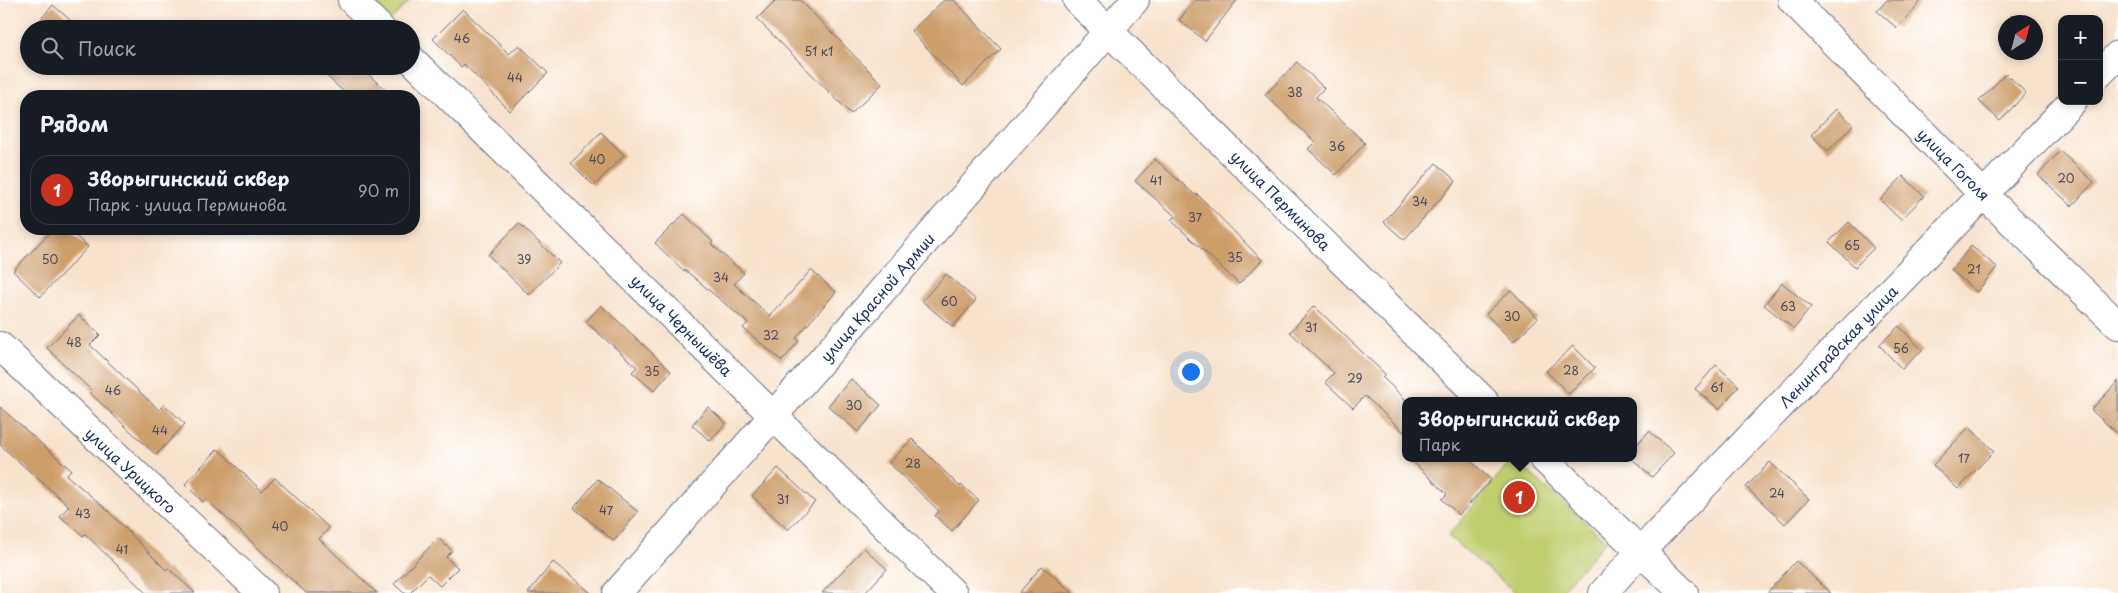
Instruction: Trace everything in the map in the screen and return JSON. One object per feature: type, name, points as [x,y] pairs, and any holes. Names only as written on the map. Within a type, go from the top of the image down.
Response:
[{"type":"street","points":[[352,0],[372,20]]},
{"type":"street","name":"улица Перминова","points":[[1077,0],[1480,397]]},
{"type":"street","name":"улица Красной Армии","points":[[617,593],[774,416],[1135,0]]},
{"type":"street","name":"улица Гоголя","points":[[1792,0],[1984,194],[2118,325]]},
{"type":"street","points":[[2103,70],[2118,55]]},
{"type":"street","name":"улица Чернышёва","points":[[420,67],[953,593]]},
{"type":"street","name":"Ленинградская улица","points":[[1603,593],[1640,551],[2069,105]]},
{"type":"street","name":"улица Урицкого","points":[[0,346],[262,593]]},
{"type":"street","points":[[1547,462],[1684,593]]},
{"type":"green space","points":[[371,0],[410,0],[391,20]]},
{"type":"green space","points":[[1510,462],[1517,462],[1606,541],[1559,593],[1516,593],[1448,536]]},
{"type":"building","points":[[776,0],[800,0],[882,84],[851,114],[757,19]]},
{"type":"building","points":[[944,0],[954,0],[1001,49],[963,86],[911,31]]},
{"type":"building","points":[[1195,0],[1237,0],[1205,41],[1179,20]]},
{"type":"building","points":[[1887,0],[1922,0],[1897,28],[1877,11]]},
{"type":"building","points":[[53,5],[70,20],[40,20]]},
{"type":"building","points":[[463,9],[509,54],[519,45],[548,73],[510,111],[464,64],[461,67],[433,39]]},
{"type":"building","points":[[1297,62],[1324,88],[1316,97],[1365,143],[1336,175],[1308,149],[1315,142],[1265,95]]},
{"type":"building","points":[[2006,73],[2026,93],[2000,121],[1979,101]]},
{"type":"building","points":[[326,75],[369,75],[385,90],[342,90]]},
{"type":"building","points":[[1836,109],[1853,125],[1828,151],[1811,135]]},
{"type":"building","points":[[601,132],[624,155],[594,186],[571,163]]},
{"type":"building","points":[[2060,151],[2094,182],[2072,206],[2038,175]]},
{"type":"building","points":[[1155,159],[1195,195],[1197,194],[1262,260],[1239,284],[1171,220],[1175,216],[1135,181]]},
{"type":"building","points":[[1436,163],[1456,181],[1404,240],[1384,222]]},
{"type":"building","points":[[1903,176],[1924,196],[1901,220],[1880,200]]},
{"type":"building","points":[[684,214],[713,242],[711,244],[744,273],[734,284],[770,316],[811,270],[836,292],[796,338],[799,341],[782,361],[743,328],[748,323],[684,271],[655,243]]},
{"type":"building","points":[[1849,222],[1874,248],[1855,267],[1829,242]]},
{"type":"building","points":[[519,223],[560,263],[529,295],[488,255]]},
{"type":"building","points":[[47,235],[75,235],[88,247],[40,297],[13,271]]},
{"type":"building","points":[[1971,246],[1997,267],[1977,292],[1951,270]]},
{"type":"building","points":[[946,274],[976,300],[953,327],[922,301]]},
{"type":"building","points":[[1782,283],[1811,307],[1794,329],[1764,305]]},
{"type":"building","points":[[1511,290],[1538,318],[1513,342],[1486,314]]},
{"type":"building","points":[[601,305],[671,371],[654,391],[632,372],[637,367],[586,322]]},
{"type":"building","points":[[1314,306],[1385,374],[1382,377],[1403,397],[1402,430],[1365,396],[1353,408],[1325,382],[1334,373],[1290,332]]},
{"type":"building","points":[[79,315],[100,335],[90,345],[159,410],[164,404],[185,424],[156,455],[90,393],[92,391],[47,348]]},
{"type":"building","points":[[1899,326],[1922,350],[1902,369],[1879,345]]},
{"type":"building","points":[[1573,346],[1595,368],[1569,394],[1546,371]]},
{"type":"building","points":[[1716,365],[1739,386],[1719,409],[1695,389]]},
{"type":"building","points":[[851,379],[881,405],[858,432],[828,406]]},
{"type":"building","points":[[2118,381],[2118,434],[2091,410]]},
{"type":"building","points":[[0,407],[71,470],[66,475],[104,507],[166,570],[168,568],[195,593],[146,593],[85,534],[83,536],[60,516],[69,506],[0,445]]},
{"type":"building","points":[[708,407],[726,423],[710,441],[692,425]]},
{"type":"building","points":[[1969,427],[1994,451],[1958,489],[1933,465]]},
{"type":"building","points":[[1649,431],[1674,453],[1652,477],[1635,462],[1637,462],[1637,444]]},
{"type":"building","points":[[912,439],[960,487],[961,485],[979,500],[952,531],[935,516],[939,511],[889,463]]},
{"type":"building","points":[[218,449],[262,491],[275,478],[329,528],[319,539],[377,593],[306,593],[206,499],[203,502],[185,484]]},
{"type":"building","points":[[1413,462],[1472,462],[1491,480],[1459,515],[1442,499],[1447,494]]},
{"type":"building","points":[[1770,462],[1809,499],[1785,524],[1746,487]]},
{"type":"building","points":[[778,468],[815,502],[788,530],[752,496]]},
{"type":"building","points":[[598,479],[638,512],[614,541],[574,508]]},
{"type":"building","points":[[438,538],[452,551],[446,557],[458,568],[440,586],[428,575],[410,593],[404,593],[394,584]]},
{"type":"building","points":[[864,548],[887,569],[865,593],[822,593]]},
{"type":"building","points":[[1796,561],[1831,593],[1767,593]]},
{"type":"building","points":[[553,562],[591,593],[528,593]]},
{"type":"building","points":[[1042,566],[1073,593],[1019,593]]},
{"type":"place","name":"Зворыгинский сквер","points":[[1519,497]]}]
